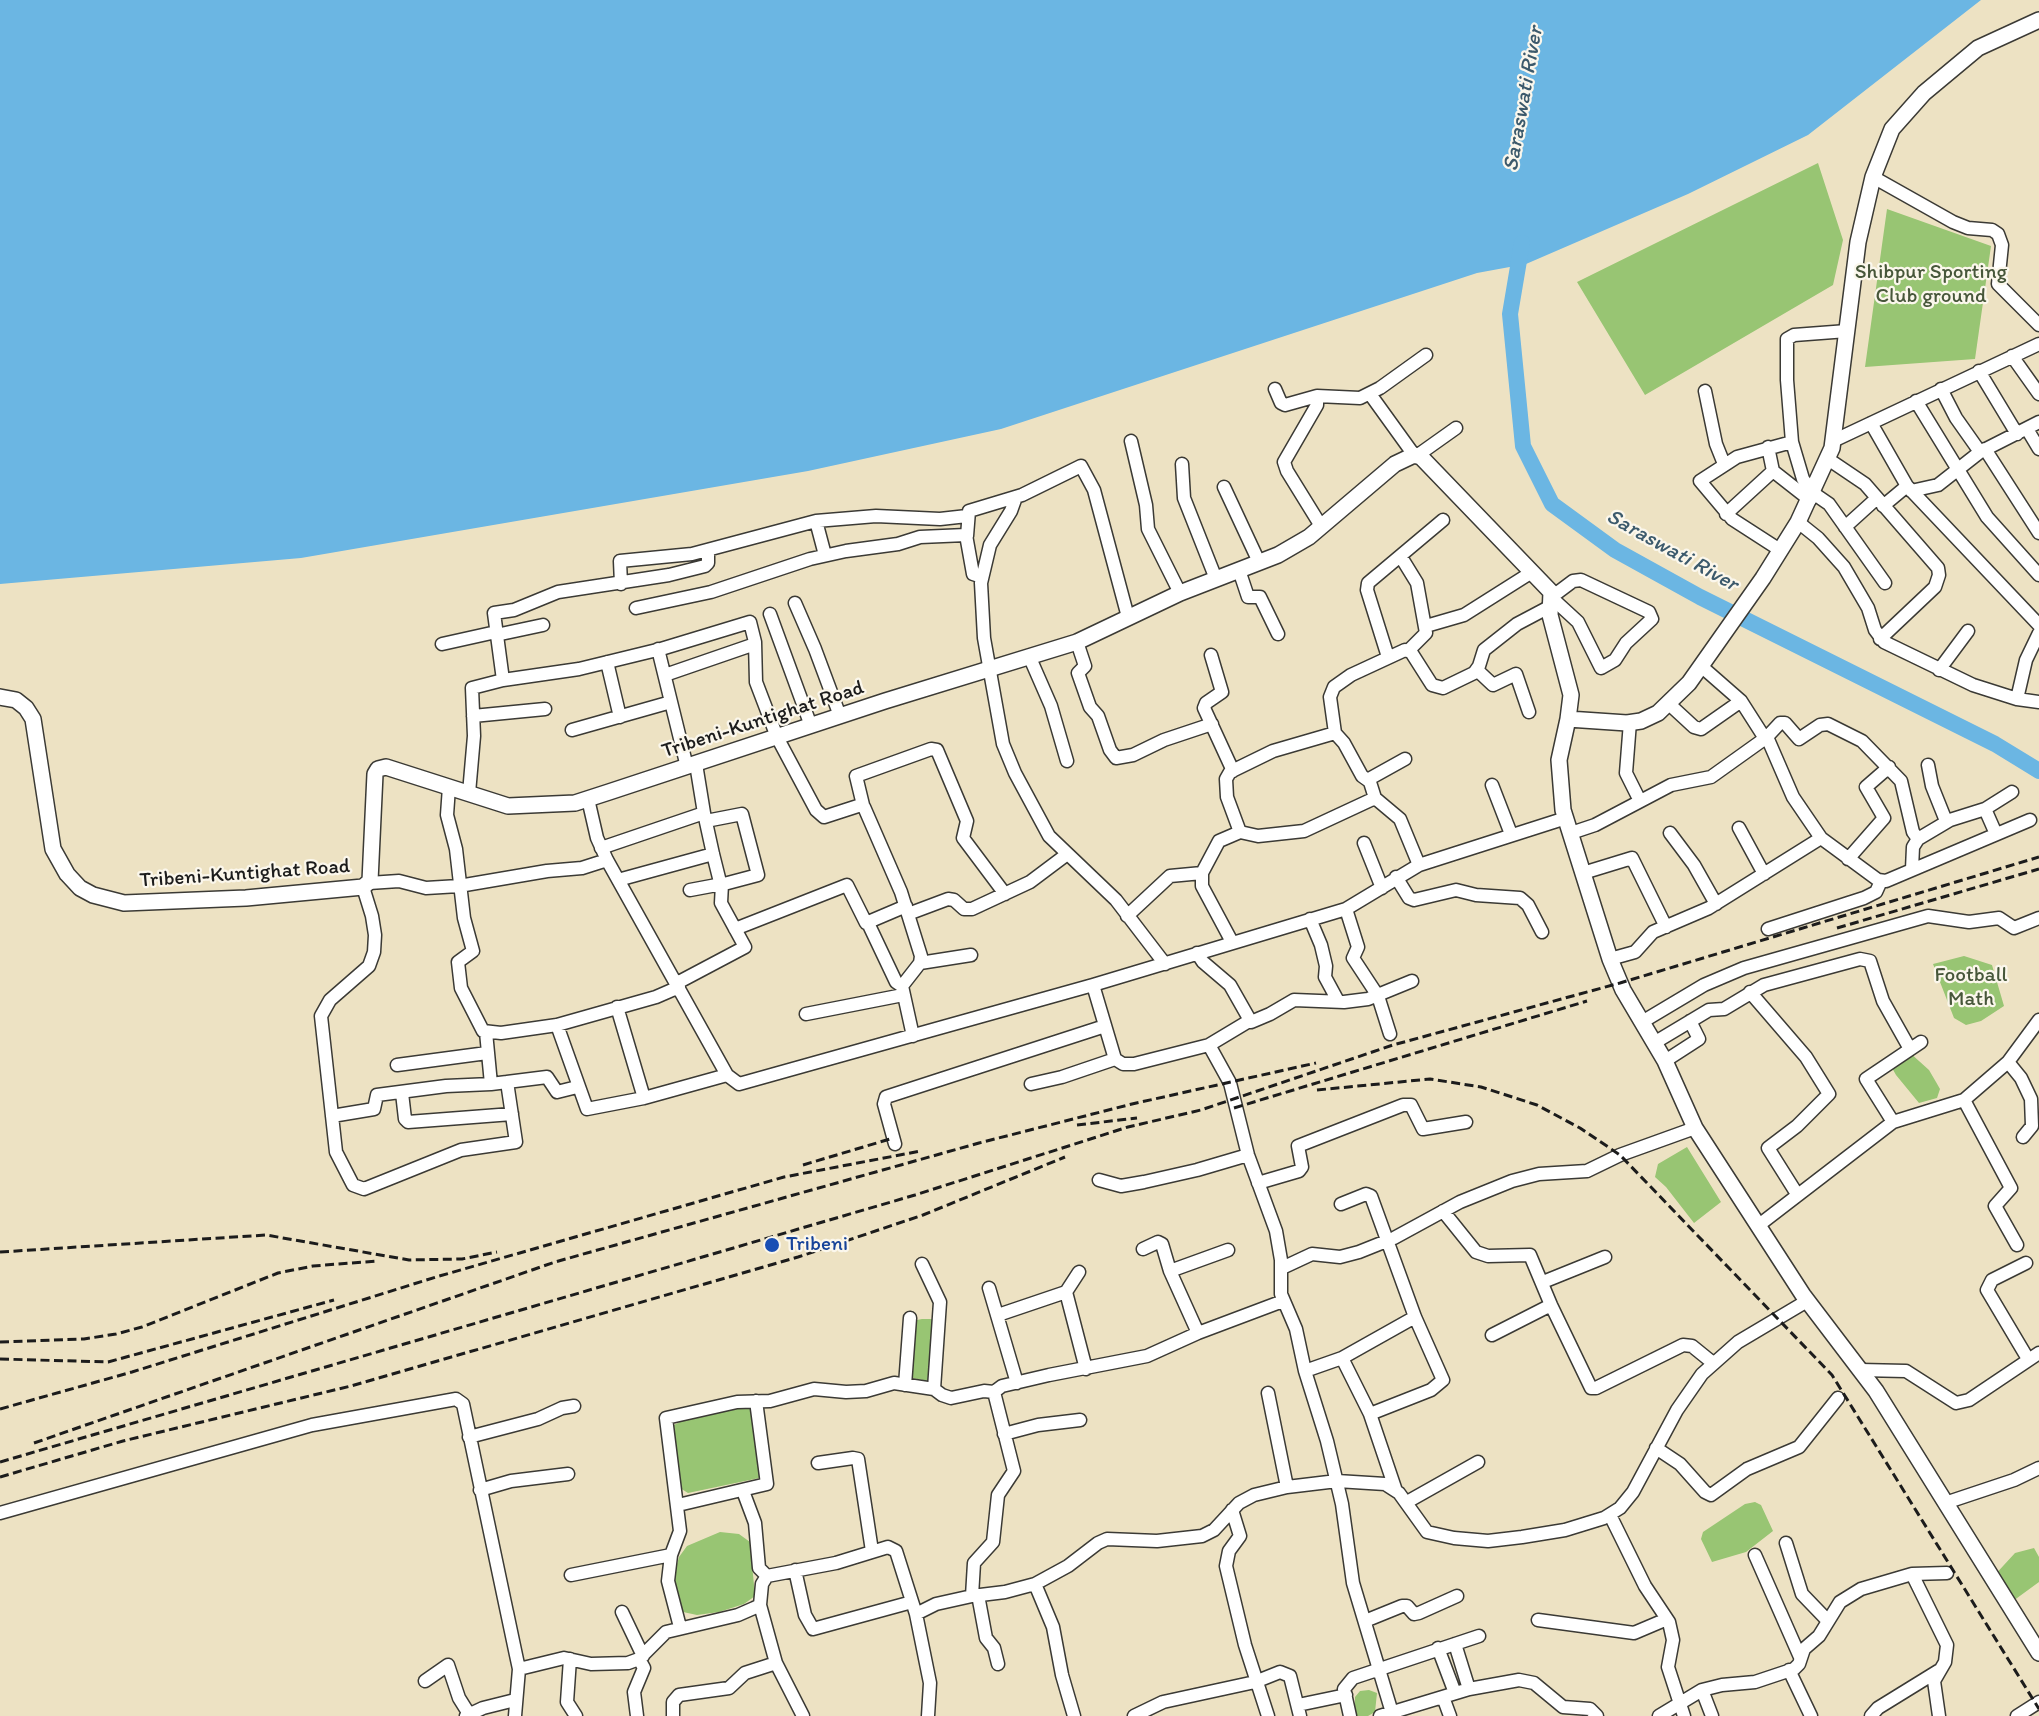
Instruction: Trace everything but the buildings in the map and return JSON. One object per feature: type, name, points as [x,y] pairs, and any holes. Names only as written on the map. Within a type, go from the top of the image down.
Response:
[{"type":"main road","points":[[1569,719],[1630,722],[1641,721],[1658,713],[1701,666],[1721,639],[1798,522],[1828,459],[1833,441],[1858,242],[1873,177],[1892,129],[1924,93],[1978,48],[2039,20]]},
{"type":"main road","points":[[1416,455],[1532,573],[1552,600],[1550,615],[1571,695],[1569,719],[1559,760],[1566,818],[1610,959],[1623,990],[1665,1061],[1695,1128],[1807,1301],[1876,1391],[2039,1653]]},
{"type":"main road","name":"Tribeni-Kuntighat Road","points":[[0,697],[16,700],[26,708],[33,719],[53,849],[67,874],[80,888],[93,895],[124,903],[246,898],[366,885],[375,774],[378,769],[386,767],[508,806],[575,803],[840,716],[1077,642],[1180,593],[1278,555],[1321,526],[1395,464],[1416,455]]},
{"type":"street","points":[[1873,177],[1953,222],[1968,228],[1992,230],[1998,234],[2002,246],[1998,284],[2039,325]]},
{"type":"street","points":[[1812,496],[1800,472],[1792,442],[1787,380],[1787,339],[1794,335],[1847,331]]},
{"type":"street","points":[[1833,441],[2039,344]]},
{"type":"street","points":[[1275,389],[1281,404],[1285,405],[1317,396],[1360,398],[1370,394],[1426,355]]},
{"type":"street","points":[[2012,356],[2039,394]]},
{"type":"street","points":[[1979,371],[2022,431],[2039,449]]},
{"type":"street","points":[[1941,389],[1956,418],[2039,533]]},
{"type":"street","points":[[1705,392],[1716,444],[1724,464]]},
{"type":"street","points":[[1370,394],[1416,455],[1456,428]]},
{"type":"street","points":[[1317,396],[1317,405],[1284,462],[1287,471],[1321,526]]},
{"type":"street","points":[[1916,401],[1987,517],[2039,574]]},
{"type":"street","points":[[1845,527],[1880,502],[1909,488],[1938,485],[1957,468],[1982,451],[2039,422]]},
{"type":"street","points":[[1871,423],[1909,488],[2039,625]]},
{"type":"street","points":[[1131,441],[1146,505],[1148,529],[1180,593]]},
{"type":"street","points":[[1780,550],[1726,514],[1700,481],[1724,464],[1750,452],[1792,442]]},
{"type":"street","points":[[1768,447],[1773,471],[1829,504],[1885,583]]},
{"type":"street","points":[[1828,459],[1856,476],[1935,564],[1939,575],[1938,582],[1928,596],[1880,639]]},
{"type":"street","points":[[1182,464],[1184,498],[1197,536],[1216,579]]},
{"type":"street","points":[[982,577],[973,574],[967,536],[969,511],[1016,497],[1079,465],[1083,467],[1094,490],[1128,617]]},
{"type":"street","points":[[1726,514],[1773,471]]},
{"type":"street","points":[[1224,487],[1259,562]]},
{"type":"street","points":[[1016,497],[1011,511],[990,545],[982,577],[984,638],[996,715],[1007,757],[1049,836],[1066,855],[1116,900],[1164,964]]},
{"type":"street","points":[[621,584],[620,561],[681,556],[816,521],[876,516],[940,519],[967,516]]},
{"type":"street","points":[[1388,657],[1367,590],[1368,583],[1443,520]]},
{"type":"street","points":[[816,521],[825,555]]},
{"type":"street","points":[[1798,522],[1818,538],[1844,567],[1868,608],[1880,639],[1973,685],[2017,699],[2039,702]]},
{"type":"street","points":[[636,608],[711,592],[771,570],[825,555],[898,544],[920,537],[967,536]]},
{"type":"street","points":[[503,680],[494,614],[514,610],[558,592],[588,586],[621,584],[705,566],[708,563],[708,550]]},
{"type":"street","points":[[1401,557],[1417,583],[1426,627],[1425,636],[1408,651],[1388,657],[1351,675],[1334,687],[1330,697],[1335,733],[1344,743],[1362,776],[1369,781],[1375,798],[1400,819],[1419,865]]},
{"type":"street","points":[[1239,570],[1248,597],[1260,597],[1278,634]]},
{"type":"street","points":[[1426,627],[1464,615],[1532,573]]},
{"type":"street","points":[[1408,651],[1435,687],[1443,688],[1477,670],[1484,650],[1552,600],[1573,581],[1581,580],[1649,612],[1652,619],[1626,643],[1616,660],[1601,668],[1578,622],[1552,600]]},
{"type":"street","points":[[795,603],[840,716]]},
{"type":"street","points":[[770,614],[811,726]]},
{"type":"street","points":[[469,793],[474,747],[472,688],[503,680],[568,671],[658,650],[748,621],[751,623],[755,644],[756,682],[777,737],[818,813],[829,816],[863,806]]},
{"type":"street","points":[[442,644],[543,625]]},
{"type":"street","points":[[1939,670],[1968,631]]},
{"type":"street","points":[[2017,699],[2026,660],[2039,633]]},
{"type":"street","points":[[1077,642],[1085,666],[1078,674],[1090,707],[1097,714],[1110,750],[1116,758],[1134,755],[1164,740],[1212,724]]},
{"type":"street","points":[[665,675],[755,644]]},
{"type":"street","points":[[449,787],[447,815],[456,849],[459,886],[472,951],[458,962],[462,992],[481,1029],[486,1032],[531,1030],[557,1025],[617,1007],[678,985],[744,948],[721,903],[722,884],[692,765],[671,702],[658,650]]},
{"type":"street","points":[[1211,655],[1223,688],[1220,695],[1204,705],[1233,771]]},
{"type":"street","points":[[1030,658],[1051,706],[1067,761]]},
{"type":"street","points":[[607,662],[620,717]]},
{"type":"street","points":[[1701,666],[1741,701],[1766,737],[1793,797],[1821,838],[1881,881]]},
{"type":"street","points":[[1477,670],[1493,685],[1516,674],[1529,711]]},
{"type":"street","points":[[1668,703],[1694,727],[1701,729],[1741,701]]},
{"type":"street","points":[[572,730],[671,702]]},
{"type":"street","points":[[473,716],[545,709]]},
{"type":"street","points":[[1630,722],[1626,773],[1640,801]]},
{"type":"street","points":[[1570,833],[1595,825],[1678,782],[1711,777],[1766,737],[1780,723],[1785,723],[1799,739],[1820,726],[1828,724],[1862,741],[1889,767],[1905,792],[1913,831],[1918,839]]},
{"type":"street","points":[[1240,832],[1227,797],[1226,779],[1233,771],[1273,751],[1335,733]]},
{"type":"street","points":[[806,1014],[903,991],[920,963],[921,956],[907,910],[863,806],[855,776],[931,749],[937,750],[967,821],[963,838],[1005,894]]},
{"type":"street","points":[[1369,781],[1405,759]]},
{"type":"street","points":[[1928,765],[1932,786],[1946,821]]},
{"type":"street","points":[[1848,859],[1884,819],[1866,787],[1889,767]]},
{"type":"street","points":[[1492,785],[1511,834]]},
{"type":"street","points":[[1912,869],[1914,848],[1918,839],[1946,821],[1984,808],[2012,792]]},
{"type":"street","points":[[1233,942],[1203,892],[1202,873],[1217,843],[1240,832],[1258,836],[1296,833],[1375,798]]},
{"type":"street","points":[[588,799],[601,848],[607,860],[727,1076],[735,1083],[742,1084],[1093,986],[1346,909],[1419,865],[1566,818]]},
{"type":"street","points":[[1984,808],[1996,834]]},
{"type":"street","points":[[601,848],[705,817],[742,814],[759,872],[757,876],[690,890]]},
{"type":"street","points":[[1768,929],[1864,898],[1876,892],[1881,881],[2030,820]]},
{"type":"street","points":[[1738,828],[1764,874]]},
{"type":"street","points":[[1670,833],[1694,866],[1716,904]]},
{"type":"street","points":[[1610,959],[1635,952],[1650,934],[1716,904],[1821,838]]},
{"type":"street","points":[[1364,843],[1382,888]]},
{"type":"street","points":[[618,880],[713,854]]},
{"type":"street","points":[[868,923],[948,899],[954,900],[964,909],[972,909],[1042,875],[1066,855]]},
{"type":"street","points":[[1583,873],[1632,858],[1666,927]]},
{"type":"street","points":[[507,1082],[516,1142],[461,1150],[364,1189],[353,1185],[339,1161],[332,1116],[322,1011],[330,1000],[369,966],[374,952],[374,926],[366,885],[399,881],[426,888],[459,886],[503,881],[547,871],[582,868],[607,860]]},
{"type":"street","points":[[1127,916],[1170,876],[1202,873]]},
{"type":"street","points":[[1396,877],[1409,898],[1414,900],[1456,890],[1476,895],[1520,898],[1528,905],[1542,932]]},
{"type":"street","points":[[735,929],[847,885],[896,982],[903,991],[913,1036]]},
{"type":"street","points":[[1346,909],[1358,947],[1353,958],[1378,996],[1390,1034]]},
{"type":"street","points":[[1642,1022],[1704,985],[1744,968],[1928,916],[1969,922],[1999,918],[2014,928],[2039,918]]},
{"type":"street","points":[[1310,919],[1321,945],[1326,966],[1325,977],[1338,1001]]},
{"type":"street","points":[[1197,953],[1203,962],[1230,985],[1249,1021]]},
{"type":"street","points":[[920,963],[971,955]]},
{"type":"street","points":[[1654,1043],[1711,1009],[1724,1009],[1750,992],[1793,976],[1866,959],[1873,967],[1883,1001],[1915,1045],[1866,1080],[1893,1122]]},
{"type":"street","points":[[1093,986],[1115,1059],[1123,1064],[1134,1064],[1209,1045],[1249,1021],[1259,1020],[1294,1000],[1338,1001],[1378,996],[1412,981]]},
{"type":"street","points":[[1750,992],[1806,1057],[1829,1094],[1797,1126],[1768,1148],[1797,1194]]},
{"type":"street","points":[[617,1007],[644,1098]]},
{"type":"street","points":[[1759,1225],[1893,1122],[1964,1100],[2008,1062],[2039,1020]]},
{"type":"street","points":[[1665,1061],[1699,1039],[1690,1021]]},
{"type":"street","points":[[557,1025],[577,1087],[587,1109],[644,1098],[727,1076]]},
{"type":"street","points":[[895,1144],[884,1104],[886,1097],[1105,1026]]},
{"type":"street","points":[[486,1032],[491,1084]]},
{"type":"street","points":[[1209,1045],[1230,1083],[1248,1155],[1276,1231],[1282,1268],[1283,1301],[1296,1329],[1305,1371],[1337,1481],[1350,1573],[1393,1714]]},
{"type":"street","points":[[397,1065],[487,1053]]},
{"type":"street","points":[[1030,1084],[1070,1075],[1115,1059]]},
{"type":"street","points":[[2008,1062],[2031,1099],[2032,1126],[2023,1137]]},
{"type":"street","points":[[332,1116],[373,1110],[375,1095],[446,1086],[491,1084],[547,1077],[557,1092],[577,1087]]},
{"type":"street","points":[[402,1093],[405,1119],[408,1122],[512,1114]]},
{"type":"street","points":[[1964,1100],[2011,1188],[1995,1204],[2017,1245]]},
{"type":"street","points":[[1258,1183],[1299,1171],[1302,1167],[1298,1146],[1356,1121],[1403,1105],[1411,1105],[1423,1129],[1466,1122]]},
{"type":"street","points":[[1282,1268],[1305,1255],[1319,1253],[1334,1257],[1348,1256],[1386,1242],[1443,1211],[1512,1181],[1539,1174],[1587,1171],[1620,1155],[1695,1128]]},
{"type":"street","points":[[1099,1180],[1121,1185],[1144,1182],[1248,1155]]},
{"type":"street","points":[[1341,1204],[1370,1194],[1415,1317],[1443,1380],[1442,1384],[1370,1414]]},
{"type":"street","points":[[1443,1211],[1476,1252],[1488,1256],[1530,1255],[1591,1388],[1683,1345],[1692,1346],[1713,1363]]},
{"type":"street","points":[[1143,1249],[1161,1243],[1170,1271],[1198,1333]]},
{"type":"street","points":[[1170,1271],[1228,1250]]},
{"type":"street","points":[[1542,1282],[1605,1257]]},
{"type":"street","points":[[1860,1370],[1906,1371],[1956,1403],[1969,1400],[2033,1356],[1987,1290],[1992,1280],[2026,1263]]},
{"type":"street","points":[[922,1264],[940,1302],[934,1389]]},
{"type":"street","points":[[998,1315],[1066,1292],[1079,1272]]},
{"type":"street","points":[[989,1288],[1017,1383]]},
{"type":"street","points":[[1066,1292],[1086,1369]]},
{"type":"street","points":[[994,1392],[999,1387],[1148,1356],[1198,1333],[1283,1301]]},
{"type":"street","points":[[1342,1358],[1370,1414],[1395,1488],[1407,1502],[1420,1525],[1430,1534],[1488,1541],[1565,1530],[1610,1515],[1620,1508],[1633,1492],[1677,1410],[1713,1363],[1738,1342],[1807,1301]]},
{"type":"street","points":[[1492,1335],[1551,1305]]},
{"type":"street","points":[[1305,1371],[1342,1358],[1415,1317]]},
{"type":"street","points":[[905,1384],[910,1318]]},
{"type":"street","points":[[680,1627],[668,1581],[671,1555],[680,1531],[666,1418],[728,1404],[770,1401],[814,1389],[866,1391],[890,1383],[905,1384],[934,1389],[942,1395],[957,1399],[984,1391],[994,1392]]},
{"type":"street","points":[[994,1392],[1014,1471],[998,1495],[993,1542],[974,1563],[975,1596],[986,1638],[994,1648],[998,1664]]},
{"type":"street","points":[[1268,1394],[1287,1487]]},
{"type":"street","points":[[1656,1448],[1680,1464],[1705,1492],[1711,1495],[1747,1469],[1799,1447],[1838,1398]]},
{"type":"street","points":[[0,1513],[312,1425],[456,1399],[463,1404],[519,1669],[515,1716]]},
{"type":"street","points":[[678,1504],[767,1484],[756,1401]]},
{"type":"street","points":[[469,1437],[538,1419],[562,1408],[574,1406]]},
{"type":"street","points":[[1004,1434],[1038,1425],[1080,1420]]},
{"type":"street","points":[[818,1463],[858,1459],[873,1551]]},
{"type":"street","points":[[1407,1502],[1478,1462]]},
{"type":"street","points":[[1945,1503],[2014,1480],[2039,1468]]},
{"type":"street","points":[[480,1490],[511,1481],[568,1474]]},
{"type":"street","points":[[795,1570],[805,1615],[813,1629],[1035,1584],[1062,1570],[1102,1541],[1194,1539],[1214,1530],[1232,1510],[1254,1495],[1287,1487],[1337,1481],[1377,1482],[1395,1488]]},
{"type":"street","points":[[743,1491],[755,1523],[759,1568],[767,1576]]},
{"type":"street","points":[[1232,1510],[1240,1536],[1229,1551],[1226,1566],[1255,1682],[1268,1716]]},
{"type":"street","points":[[1610,1515],[1645,1586],[1667,1619],[1673,1640],[1668,1667],[1684,1716]]},
{"type":"street","points":[[1786,1543],[1802,1594],[1828,1621]]},
{"type":"street","points":[[803,1716],[776,1663],[760,1605],[762,1584],[767,1576],[836,1563],[888,1547],[894,1548],[914,1608],[930,1683],[928,1716]]},
{"type":"street","points":[[571,1575],[671,1555]]},
{"type":"street","points":[[1755,1555],[1800,1657]]},
{"type":"street","points":[[1659,1716],[1702,1690],[1722,1685],[1755,1682],[1789,1670],[1798,1664],[1800,1657],[1840,1602],[1861,1589],[1912,1574],[1947,1573]]},
{"type":"street","points":[[1912,1574],[1947,1645],[1945,1662],[1934,1681],[1940,1716]]},
{"type":"street","points":[[1035,1584],[1053,1627],[1062,1675],[1074,1716]]},
{"type":"street","points":[[1365,1621],[1402,1606],[1407,1606],[1414,1614],[1419,1613],[1457,1596]]},
{"type":"street","points":[[519,1669],[553,1659],[614,1665],[641,1657],[661,1635],[680,1627],[738,1615],[760,1605]]},
{"type":"street","points":[[622,1611],[644,1668],[634,1692],[637,1716]]},
{"type":"street","points":[[1538,1620],[1634,1633],[1667,1619]]},
{"type":"street","points":[[1350,1716],[1344,1689],[1353,1678],[1479,1635]]},
{"type":"street","points":[[1455,1644],[1469,1689]]},
{"type":"street","points":[[1438,1648],[1449,1695],[1450,1716]]},
{"type":"street","points":[[570,1659],[567,1702],[576,1716]]},
{"type":"street","points":[[673,1716],[673,1702],[679,1695],[729,1688],[745,1672],[776,1663]]},
{"type":"street","points":[[425,1681],[448,1665],[459,1698],[468,1715],[515,1700]]},
{"type":"street","points":[[1789,1670],[1811,1716]]},
{"type":"street","points":[[1871,1716],[1878,1708],[1938,1671]]},
{"type":"street","points":[[1134,1716],[1163,1702],[1255,1682],[1286,1672],[1292,1681],[1299,1711],[1346,1695]]},
{"type":"street","points":[[1380,1716],[1393,1714],[1469,1689],[1527,1680],[1563,1707],[1590,1709],[1597,1716]]},
{"type":"street","points":[[1702,1690],[1712,1716]]},
{"type":"street","points":[[2017,1716],[2039,1702]]},
{"type":"green space","points":[[1818,163],[1843,240],[1833,285],[1645,395],[1577,282]]},
{"type":"green space","name":"Shibpur Sporting Club ground","points":[[1887,209],[1991,246],[1975,359],[1865,367]]},
{"type":"green space","name":"Football Math","points":[[1964,956],[1992,965],[2004,1006],[1981,1021],[1966,1025],[1954,1018],[1933,964]]},
{"type":"green space","points":[[1909,1052],[1929,1070],[1940,1089],[1937,1098],[1919,1103],[1896,1075],[1891,1066]]},
{"type":"green space","points":[[1687,1147],[1721,1202],[1694,1223],[1666,1187],[1655,1177],[1658,1164]]},
{"type":"green space","points":[[938,1319],[933,1382],[907,1377],[907,1322]]},
{"type":"green space","points":[[757,1406],[764,1477],[688,1493],[680,1488],[674,1425],[697,1413],[718,1407]]},
{"type":"green space","points":[[1755,1502],[1761,1505],[1773,1531],[1746,1552],[1712,1562],[1701,1539],[1703,1532],[1745,1504]]},
{"type":"green space","points":[[720,1532],[739,1534],[750,1542],[755,1596],[744,1604],[719,1612],[697,1615],[683,1612],[677,1600],[673,1578],[679,1557],[687,1546]]},
{"type":"green space","points":[[2034,1548],[2039,1557],[2039,1582],[2013,1601],[1992,1578],[2015,1553]]},
{"type":"green space","points":[[1369,1690],[1377,1693],[1375,1712],[1368,1716],[1355,1716],[1355,1697],[1360,1691]]},
{"type":"water","points":[[0,0],[1981,0],[1808,135],[1688,194],[1526,264],[1477,273],[1001,429],[808,471],[301,558],[0,584]]},
{"type":"waterway","name":"Saraswati River","points":[[1522,243],[1510,314],[1523,446],[1552,504],[1615,550],[1700,597],[1995,744],[2039,771]]},
{"type":"railway","points":[[0,1462],[915,1195],[1128,1127],[1201,1110],[1393,1045],[1620,983],[2039,857]]},
{"type":"railway","points":[[1837,928],[2039,869]]},
{"type":"railway","points":[[1234,1108],[1587,1001]]},
{"type":"railway","points":[[34,1443],[555,1262],[979,1143],[1132,1104],[1316,1063]]},
{"type":"railway","points":[[1317,1090],[1430,1079],[1481,1087],[1537,1105],[1580,1128],[1620,1155],[1832,1375],[2039,1709]]},
{"type":"railway","points":[[1077,1125],[1137,1118]]},
{"type":"railway","points":[[803,1165],[890,1139]]},
{"type":"railway","points":[[0,1409],[132,1372],[436,1277],[784,1177],[921,1151]]},
{"type":"railway","points":[[0,1477],[123,1441],[351,1386],[798,1257],[923,1215],[1065,1157]]},
{"type":"railway","points":[[0,1252],[266,1235],[409,1260],[462,1259],[497,1252]]},
{"type":"railway","points":[[0,1342],[84,1339],[116,1334],[142,1327],[278,1273],[313,1266],[377,1261]]},
{"type":"railway","points":[[0,1359],[108,1362],[334,1300]]},
{"type":"place","name":"Tribeni","points":[[772,1245]]}]
